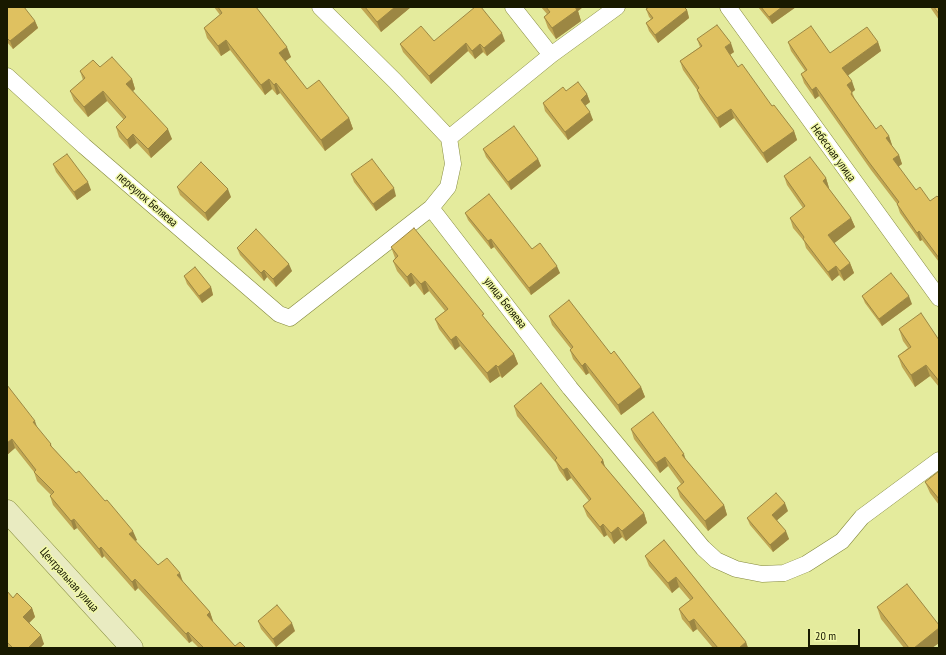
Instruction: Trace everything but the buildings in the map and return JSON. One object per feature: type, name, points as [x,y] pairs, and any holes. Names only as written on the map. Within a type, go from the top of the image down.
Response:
[{"type":"street","points":[[320,7],[395,81],[449,138],[453,164],[448,187],[431,208]]},
{"type":"street","points":[[512,7],[550,56]]},
{"type":"street","points":[[449,138],[550,56],[617,7]]},
{"type":"street","name":"Небесная улица","points":[[728,7],[939,298]]},
{"type":"street","name":"переулок Беляева","points":[[7,76],[84,146],[278,314],[290,318],[431,208]]},
{"type":"street","name":"улица Беляева","points":[[431,208],[570,388],[703,548],[716,560],[736,569],[762,574],[784,573],[800,566],[842,542],[862,517],[939,460]]},
{"type":"street","name":"Центральная улица","points":[[7,510],[132,648]]}]
